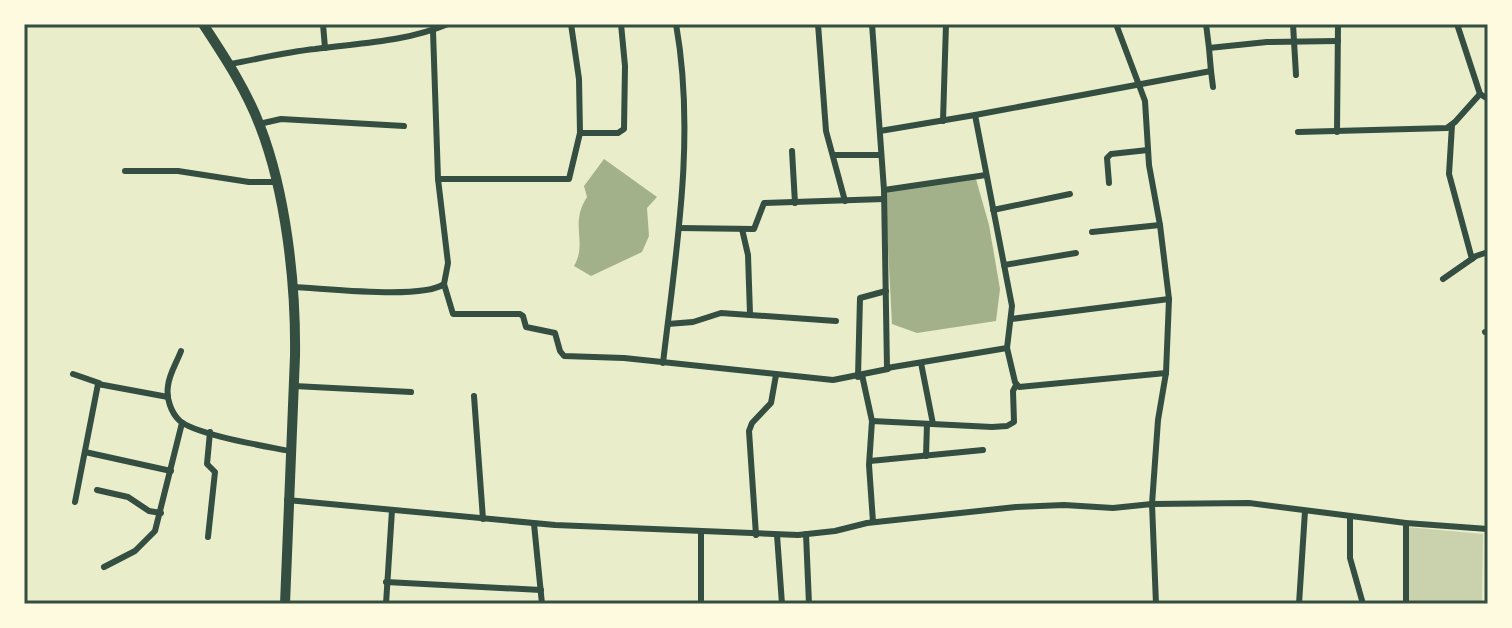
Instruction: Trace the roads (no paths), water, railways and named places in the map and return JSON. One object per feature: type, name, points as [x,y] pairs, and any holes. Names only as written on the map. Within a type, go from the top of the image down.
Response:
[{"type":"main road","points":[[203,24],[230,64],[259,124],[276,182],[289,253],[296,322],[285,604]]},
{"type":"street","points":[[323,24],[325,48]]},
{"type":"street","points":[[230,64],[406,38],[448,24]]},
{"type":"street","points":[[438,179],[569,179],[580,133],[579,79],[571,24]]},
{"type":"street","points":[[580,133],[618,133],[624,129],[625,66],[621,24]]},
{"type":"street","points":[[663,363],[679,228],[685,137],[676,24]]},
{"type":"street","points":[[818,24],[826,131],[845,201]]},
{"type":"street","points":[[872,24],[884,190],[888,369]]},
{"type":"street","points":[[943,121],[946,24]]},
{"type":"street","points":[[1116,24],[1145,101],[1148,150],[1169,299],[1166,373],[1158,420],[1152,504],[1156,604]]},
{"type":"street","points":[[1206,24],[1213,87]]},
{"type":"street","points":[[1293,24],[1296,75]]},
{"type":"street","points":[[1337,132],[1338,24]]},
{"type":"street","points":[[1457,24],[1480,94],[1488,99]]},
{"type":"street","points":[[433,31],[438,179],[448,263],[444,284],[453,314],[520,314],[526,327],[555,333],[564,356],[833,380],[1007,348]]},
{"type":"street","points":[[1209,48],[1338,41]]},
{"type":"street","points":[[880,131],[1211,71]]},
{"type":"street","points":[[1298,132],[1424,130],[1452,125],[1480,94]]},
{"type":"street","points":[[872,421],[992,427],[1012,424],[1016,385],[1007,348],[1012,306],[975,115]]},
{"type":"street","points":[[259,124],[281,119],[404,126]]},
{"type":"street","points":[[1452,125],[1449,174],[1472,259]]},
{"type":"street","points":[[1109,183],[1107,158],[1111,154],[1148,150]]},
{"type":"street","points":[[792,151],[795,203]]},
{"type":"street","points":[[833,155],[880,155]]},
{"type":"street","points":[[125,171],[178,171],[249,182],[276,182]]},
{"type":"street","points":[[884,190],[986,175]]},
{"type":"street","points":[[993,210],[1070,194]]},
{"type":"street","points":[[679,228],[756,228],[764,203],[884,199]]},
{"type":"street","points":[[1092,232],[1160,225]]},
{"type":"street","points":[[742,229],[748,258],[750,314]]},
{"type":"street","points":[[1443,279],[1488,252]]},
{"type":"street","points":[[1004,265],[1076,253]]},
{"type":"street","points":[[292,287],[402,291],[432,289],[444,284]]},
{"type":"street","points":[[873,522],[872,421],[860,376],[860,298],[886,291]]},
{"type":"street","points":[[1011,319],[1169,299]]},
{"type":"street","points":[[668,324],[693,322],[718,313],[836,321]]},
{"type":"street","points":[[181,351],[170,378],[168,397],[182,423],[289,451]]},
{"type":"street","points":[[921,363],[930,424],[926,456]]},
{"type":"street","points":[[1016,385],[1166,373]]},
{"type":"street","points":[[73,374],[99,383],[168,397]]},
{"type":"street","points":[[756,535],[749,431],[752,423],[771,403],[776,375]]},
{"type":"street","points":[[75,502],[99,383]]},
{"type":"street","points":[[294,386],[411,392]]},
{"type":"street","points":[[474,396],[483,519]]},
{"type":"street","points":[[104,567],[135,551],[150,538],[161,513],[182,423]]},
{"type":"street","points":[[208,537],[215,472],[207,464],[210,432]]},
{"type":"street","points":[[870,461],[983,450]]},
{"type":"street","points":[[85,452],[171,471]]},
{"type":"street","points":[[97,490],[128,497],[149,511],[161,513]]},
{"type":"street","points":[[287,500],[534,524],[756,535],[806,534],[873,522],[1016,507],[1064,505],[1113,508],[1152,504],[1249,503],[1406,523],[1488,529]]},
{"type":"street","points":[[386,604],[392,510]]},
{"type":"street","points":[[1299,604],[1305,511]]},
{"type":"street","points":[[1350,516],[1350,558],[1363,604]]},
{"type":"street","points":[[1406,523],[1406,604]]},
{"type":"street","points":[[534,524],[542,604]]},
{"type":"street","points":[[701,532],[701,604]]},
{"type":"street","points":[[806,534],[809,604]]},
{"type":"street","points":[[777,535],[782,604]]},
{"type":"street","points":[[386,582],[541,590]]}]
